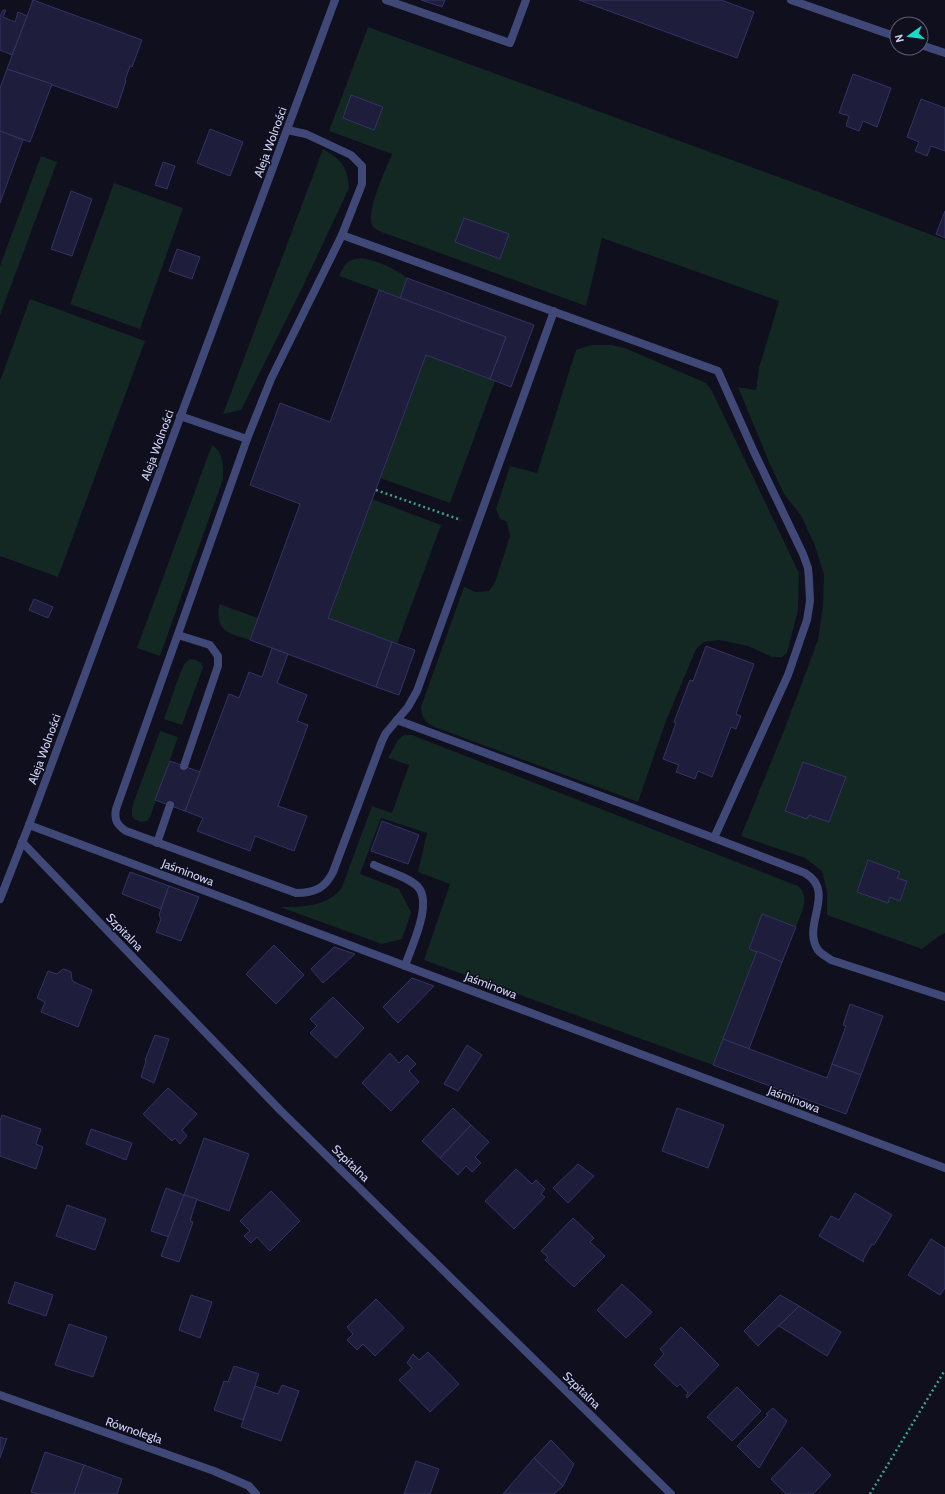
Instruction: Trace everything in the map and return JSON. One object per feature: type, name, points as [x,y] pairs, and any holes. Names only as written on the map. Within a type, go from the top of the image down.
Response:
[{"type":"street","name":"Aleja Wolności","points":[[0,899],[29,825],[336,0]]},
{"type":"street","points":[[386,0],[510,43],[526,0]]},
{"type":"street","points":[[791,0],[889,34]]},
{"type":"street","points":[[929,48],[945,53]]},
{"type":"street","points":[[287,130],[306,134],[351,155],[362,166],[362,184],[342,235],[271,379],[247,439],[115,815],[116,822],[120,827],[126,831],[157,843],[296,893],[307,893],[328,882],[386,732],[408,707],[417,691],[554,311]]},
{"type":"street","points":[[342,235],[718,371],[754,452],[803,554],[808,568],[810,601],[807,620],[788,675],[714,838]]},
{"type":"street","points":[[180,416],[247,439]]},
{"type":"street","points":[[178,635],[210,645],[218,656],[216,671],[184,766]]},
{"type":"street","points":[[397,720],[805,873],[813,878],[820,893],[813,929],[814,943],[819,952],[831,960],[945,997]]},
{"type":"street","points":[[157,843],[170,805]]},
{"type":"street","name":"Jaśminowa","points":[[29,825],[945,1168]]},
{"type":"street","name":"Szpitalna","points":[[22,842],[280,1110],[671,1494]]},
{"type":"street","points":[[374,865],[410,881],[418,887],[424,896],[424,906],[421,919],[405,966]]},
{"type":"street","name":"Równoległa","points":[[0,1395],[214,1471],[249,1486],[256,1494]]},
{"type":"path","points":[[376,490],[476,526]]},
{"type":"path","points":[[870,1494],[945,1370]]},
{"type":"green space","points":[[368,27],[795,183],[945,240],[945,933],[922,949],[827,915],[827,891],[822,871],[805,858],[741,836],[785,728],[818,640],[823,606],[824,575],[815,546],[802,517],[784,494],[738,387],[756,390],[759,368],[779,301],[602,238],[586,306],[379,231],[373,227],[371,218],[374,200],[392,154],[329,131]]},
{"type":"green space","points":[[323,149],[339,160],[342,164],[347,174],[349,188],[306,280],[241,410],[223,414]]},
{"type":"green space","points":[[41,156],[57,162],[0,315],[0,266]]},
{"type":"green space","points":[[114,183],[183,208],[140,329],[70,304]]},
{"type":"green space","points":[[361,258],[385,265],[407,278],[400,298],[339,276],[349,261]]},
{"type":"green space","points":[[30,299],[145,341],[58,577],[0,556],[0,381]]},
{"type":"green space","points":[[591,345],[612,345],[625,348],[706,383],[712,391],[799,573],[798,610],[787,653],[782,657],[772,657],[748,646],[719,640],[704,642],[696,649],[666,721],[638,802],[437,728],[425,720],[422,715],[421,707],[464,587],[476,592],[489,591],[495,582],[510,536],[507,522],[500,519],[496,509],[510,466],[537,473],[576,350]]},
{"type":"green space","points":[[426,355],[495,381],[450,503],[380,478]]},
{"type":"green space","points":[[212,445],[221,455],[223,464],[223,479],[160,656],[137,648]]},
{"type":"green space","points":[[372,499],[441,525],[397,644],[328,618]]},
{"type":"green space","points":[[219,604],[258,618],[250,640],[229,633],[221,626],[219,621]]},
{"type":"green space","points":[[190,659],[198,661],[203,667],[182,725],[164,719],[181,671],[185,663]]},
{"type":"green space","points":[[160,731],[178,737],[150,817],[147,821],[141,822],[134,819],[132,815],[132,807]]},
{"type":"green space","points":[[404,735],[412,735],[798,886],[804,896],[804,906],[796,927],[762,915],[749,948],[757,951],[713,1065],[424,960],[450,884],[418,872],[427,833],[381,818],[360,874],[399,889],[411,912],[402,939],[382,944],[280,907],[297,907],[322,902],[330,899],[342,887],[372,806],[392,813],[409,765],[388,758],[398,740]]},
{"type":"building","points":[[33,0],[142,40],[132,67],[130,66],[117,108],[7,69]]},
{"type":"building","points":[[421,0],[445,0],[442,7]]},
{"type":"building","points":[[579,0],[721,0],[754,12],[737,58]]},
{"type":"building","points":[[3,10],[6,10],[3,17],[15,22],[18,12],[27,16],[12,55],[0,50],[0,16]]},
{"type":"building","points":[[7,69],[52,84],[30,142],[0,131],[0,88]]},
{"type":"building","points":[[853,74],[891,88],[877,127],[863,121],[859,131],[846,126],[849,116],[839,113]]},
{"type":"building","points":[[351,95],[383,107],[374,130],[343,118]]},
{"type":"building","points":[[921,99],[945,108],[945,151],[931,146],[927,156],[915,151],[919,142],[907,137]]},
{"type":"building","points":[[210,129],[243,142],[230,176],[197,163]]},
{"type":"building","points":[[0,131],[23,140],[0,203]]},
{"type":"building","points":[[163,162],[175,166],[167,189],[155,185]]},
{"type":"building","points":[[71,191],[92,199],[72,256],[51,249]]},
{"type":"building","points":[[945,211],[945,238],[936,234]]},
{"type":"building","points":[[464,218],[509,234],[500,259],[455,242]]},
{"type":"building","points":[[177,249],[200,257],[192,279],[169,271]]},
{"type":"building","points":[[407,278],[534,325],[511,387],[490,379],[506,337],[400,298]]},
{"type":"building","points":[[379,290],[506,337],[490,379],[426,355],[328,618],[392,642],[376,687],[250,640],[300,504],[250,485],[280,403],[330,422]]},
{"type":"building","points":[[34,599],[53,607],[48,618],[29,610]]},
{"type":"building","points":[[392,642],[415,650],[399,695],[376,687]]},
{"type":"building","points":[[706,646],[754,664],[736,714],[741,716],[736,729],[731,727],[712,777],[698,771],[695,779],[676,772],[679,765],[663,759],[676,723],[674,722],[690,680],[693,681]]},
{"type":"building","points":[[272,648],[288,654],[277,683],[307,695],[297,721],[308,725],[278,806],[307,816],[294,851],[255,836],[250,851],[197,831],[203,818],[185,811],[229,694],[239,698],[249,672],[262,677]]},
{"type":"building","points":[[170,761],[200,772],[185,811],[155,800]]},
{"type":"building","points":[[803,762],[846,777],[829,822],[809,815],[807,819],[785,811]]},
{"type":"building","points":[[382,821],[419,835],[408,864],[371,851]]},
{"type":"building","points":[[868,860],[900,872],[897,878],[907,881],[900,901],[890,897],[888,903],[857,892]]},
{"type":"building","points":[[130,872],[169,886],[161,909],[122,894]]},
{"type":"building","points":[[169,886],[199,897],[181,941],[156,932],[161,919],[159,915]]},
{"type":"building","points":[[762,914],[796,927],[782,962],[749,949]]},
{"type":"building","points":[[274,945],[304,975],[276,1004],[246,974]]},
{"type":"building","points":[[334,947],[355,954],[323,983],[311,969]]},
{"type":"building","points":[[757,951],[782,962],[749,1049],[723,1039]]},
{"type":"building","points":[[63,969],[71,972],[72,980],[74,982],[92,990],[78,1027],[41,1012],[45,1002],[37,998],[48,971],[57,974]]},
{"type":"building","points":[[412,978],[434,986],[398,1023],[383,1007]]},
{"type":"building","points":[[333,997],[364,1028],[336,1058],[310,1033],[317,1026],[310,1019]]},
{"type":"building","points":[[850,1004],[883,1016],[861,1075],[832,1064],[846,1026],[843,1025]]},
{"type":"building","points":[[155,1035],[169,1039],[154,1083],[141,1077],[146,1061],[145,1060]]},
{"type":"building","points":[[723,1039],[827,1078],[832,1064],[861,1075],[846,1114],[713,1065]]},
{"type":"building","points":[[467,1045],[482,1055],[458,1091],[444,1084]]},
{"type":"building","points":[[390,1053],[399,1063],[407,1055],[416,1064],[409,1071],[419,1082],[391,1111],[362,1083]]},
{"type":"building","points":[[168,1088],[197,1114],[182,1130],[187,1136],[180,1144],[175,1138],[172,1141],[143,1114]]},
{"type":"building","points":[[453,1108],[471,1125],[440,1158],[422,1141]]},
{"type":"building","points":[[677,1108],[724,1125],[708,1168],[662,1151]]},
{"type":"building","points":[[2,1115],[41,1129],[36,1144],[43,1147],[36,1169],[0,1156],[0,1121]]},
{"type":"building","points":[[471,1125],[489,1142],[475,1157],[481,1163],[472,1172],[466,1166],[458,1175],[440,1158]]},
{"type":"building","points":[[91,1129],[132,1143],[126,1160],[86,1144]]},
{"type":"building","points":[[204,1138],[249,1154],[229,1211],[184,1195]]},
{"type":"building","points":[[578,1164],[594,1176],[568,1203],[553,1188]]},
{"type":"building","points":[[516,1169],[532,1184],[536,1180],[545,1189],[541,1194],[545,1197],[514,1229],[485,1201]]},
{"type":"building","points":[[166,1188],[184,1195],[169,1237],[151,1231]]},
{"type":"building","points":[[271,1191],[300,1221],[270,1251],[257,1237],[251,1243],[244,1236],[250,1231],[240,1221]]},
{"type":"building","points":[[855,1193],[892,1215],[874,1245],[872,1244],[863,1260],[864,1262],[819,1236],[831,1216],[839,1220]]},
{"type":"building","points":[[184,1195],[197,1199],[190,1221],[193,1222],[179,1262],[161,1256]]},
{"type":"building","points":[[67,1205],[106,1219],[95,1250],[56,1236]]},
{"type":"building","points":[[573,1218],[594,1238],[590,1242],[605,1256],[574,1287],[545,1260],[548,1257],[541,1251]]},
{"type":"building","points":[[931,1239],[945,1248],[945,1288],[940,1295],[908,1275]]},
{"type":"building","points":[[15,1282],[53,1295],[46,1316],[8,1303]]},
{"type":"building","points":[[622,1284],[652,1312],[626,1338],[597,1310]]},
{"type":"building","points":[[191,1295],[212,1302],[200,1338],[179,1330]]},
{"type":"building","points":[[780,1295],[799,1306],[758,1346],[744,1331]]},
{"type":"building","points":[[376,1299],[404,1328],[375,1356],[363,1344],[357,1350],[347,1340],[353,1334],[347,1327]]},
{"type":"building","points":[[799,1306],[841,1332],[827,1356],[779,1326]]},
{"type":"building","points":[[69,1324],[107,1337],[93,1377],[55,1365]]},
{"type":"building","points":[[681,1327],[719,1365],[687,1398],[686,1396],[688,1393],[680,1384],[677,1387],[654,1365],[664,1354],[660,1349]]},
{"type":"building","points":[[428,1352],[459,1384],[430,1412],[399,1380],[412,1368],[407,1363],[413,1354],[419,1360]]},
{"type":"building","points":[[234,1366],[259,1374],[243,1420],[214,1410],[224,1381],[228,1382]]},
{"type":"building","points":[[282,1385],[299,1391],[281,1441],[241,1427],[255,1386],[278,1394]]},
{"type":"building","points":[[737,1387],[761,1411],[732,1441],[707,1417]]},
{"type":"building","points":[[773,1408],[787,1421],[759,1468],[737,1446]]},
{"type":"building","points":[[0,1437],[5,1439],[7,1438],[0,1458]]},
{"type":"building","points":[[551,1440],[574,1464],[563,1486],[534,1458]]},
{"type":"building","points":[[802,1447],[831,1475],[813,1494],[786,1494],[771,1479]]},
{"type":"building","points":[[45,1452],[84,1465],[74,1494],[37,1494],[31,1492]]},
{"type":"building","points":[[534,1458],[563,1486],[554,1494],[503,1494]]},
{"type":"building","points":[[416,1461],[439,1469],[430,1494],[404,1494]]},
{"type":"building","points":[[84,1465],[122,1479],[117,1494],[74,1494]]}]
